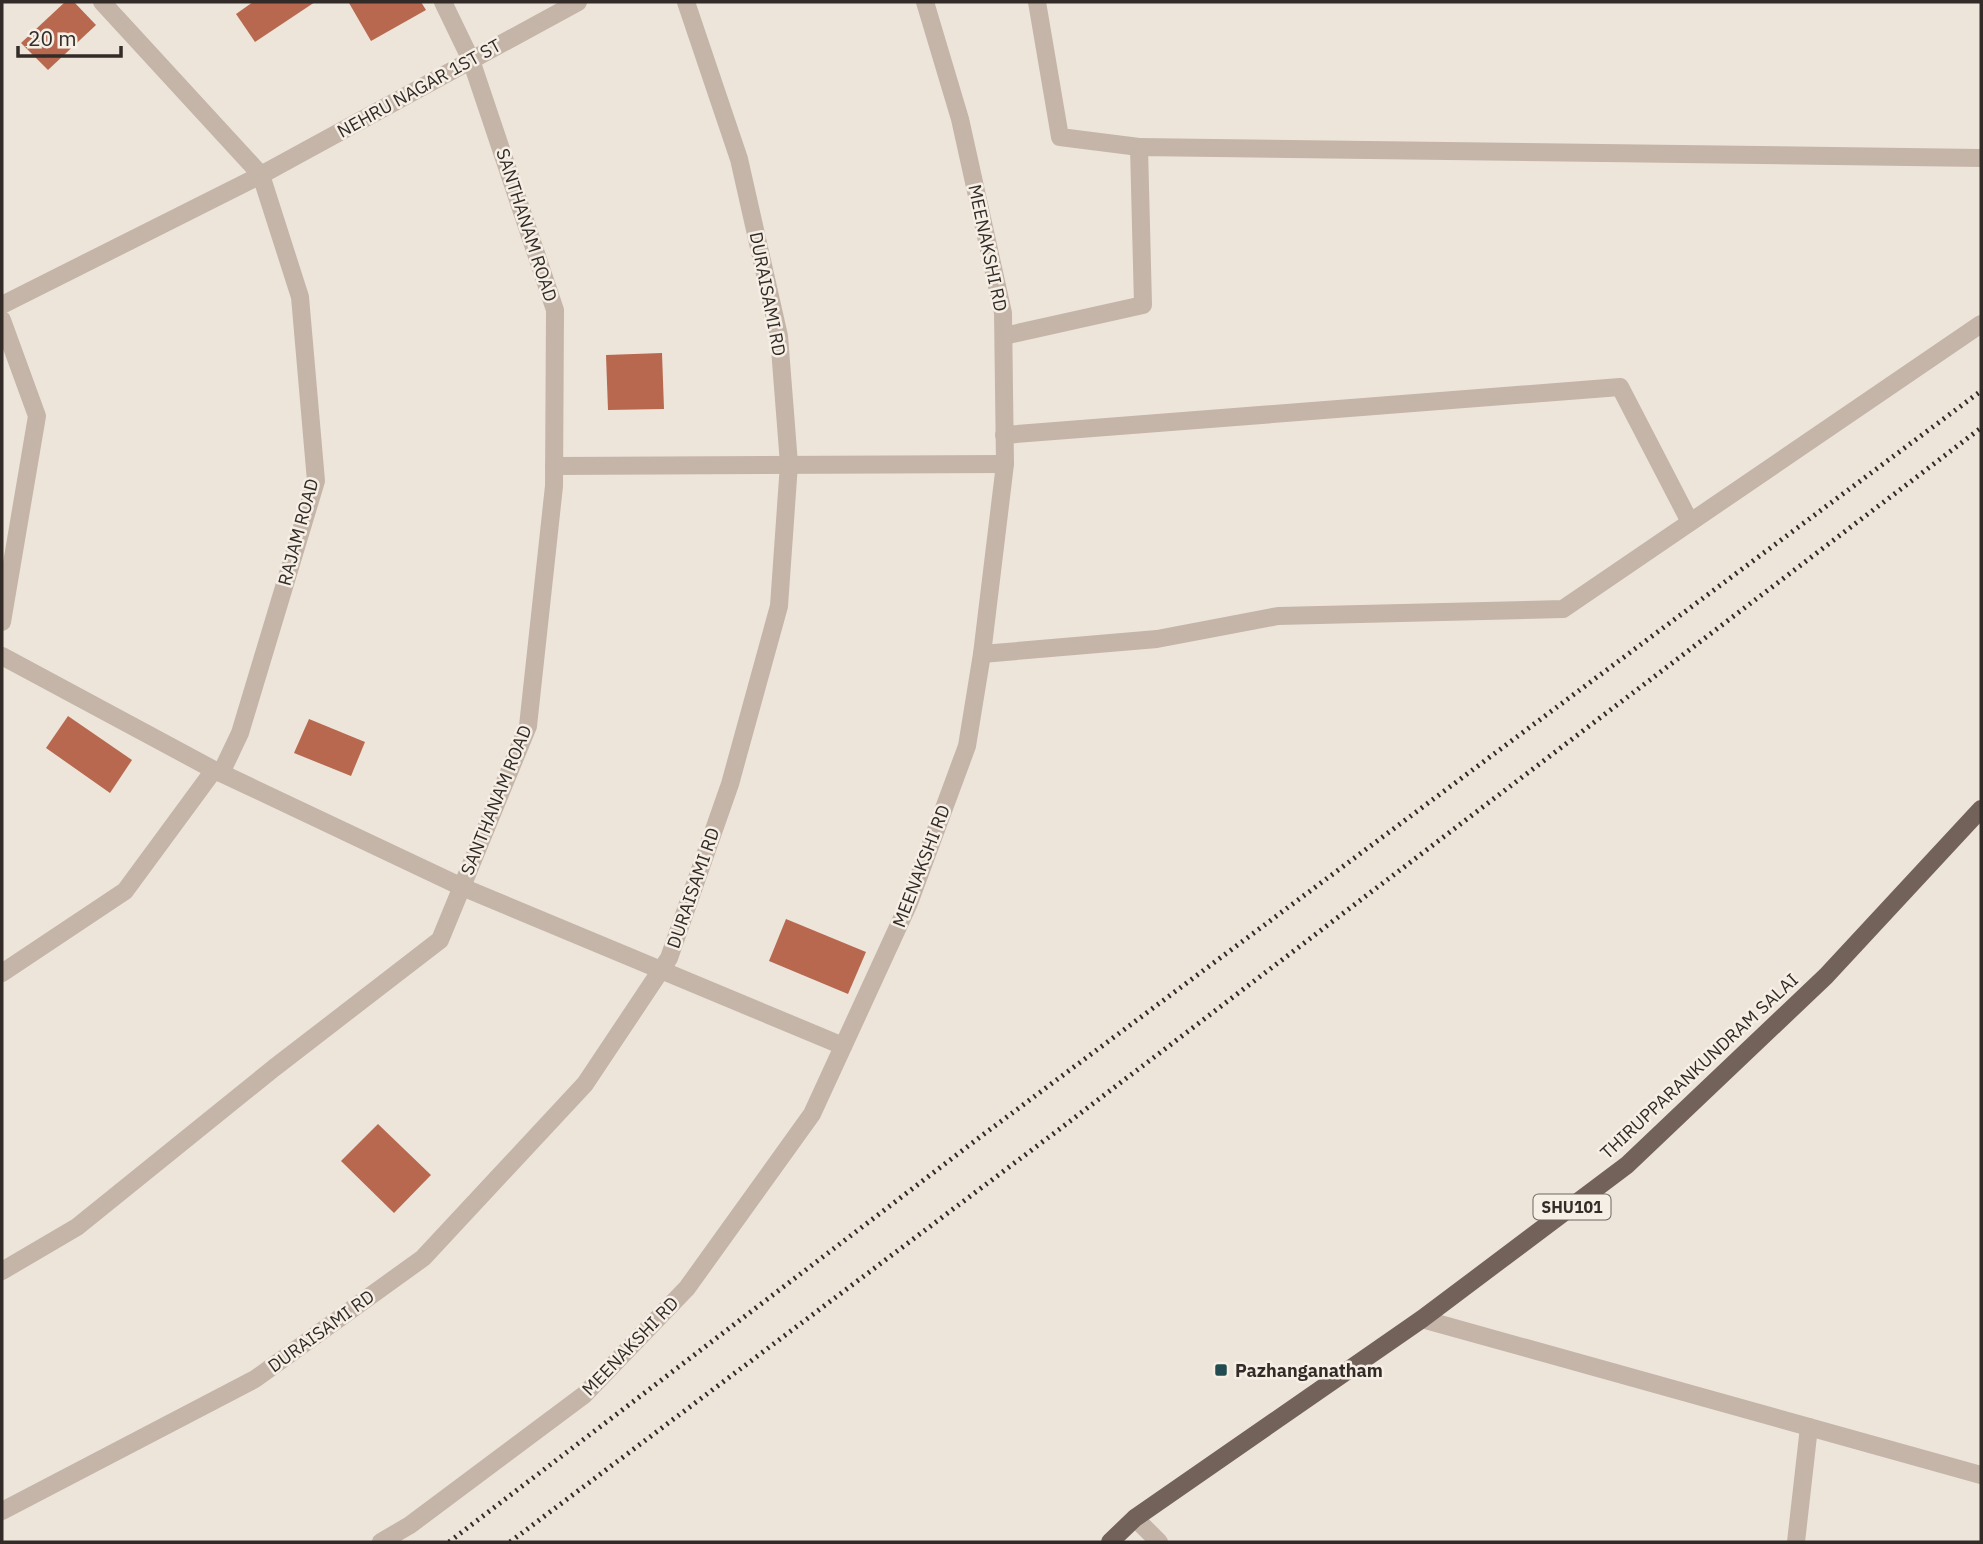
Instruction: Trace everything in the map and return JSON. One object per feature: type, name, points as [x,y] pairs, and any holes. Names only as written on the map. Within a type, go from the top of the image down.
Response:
[{"type":"main road","name":"THIRUPPARANKUNDRAM SALAI","points":[[1110,1542],[1135,1518],[1422,1320],[1627,1166],[1826,976],[1981,809]]},
{"type":"street","name":"RAJAM ROAD","points":[[2,973],[125,891],[218,772],[240,733],[316,481],[300,297],[261,175],[102,2]]},
{"type":"street","name":"SANTHANAM ROAD","points":[[2,1271],[77,1227],[274,1068],[440,940],[528,726],[554,466],[555,310],[471,60],[443,2]]},
{"type":"street","name":"NEHRU NAGAR 1ST ST","points":[[2,305],[261,175],[578,2]]},
{"type":"street","name":"DURAISAMI RD","points":[[2,1511],[255,1379],[423,1258],[585,1084],[669,958],[730,784],[779,606],[789,464],[779,336],[739,159],[686,2]]},
{"type":"street","name":"MEENAKSHI RD","points":[[381,1542],[410,1525],[584,1395],[687,1288],[812,1114],[909,903],[967,746],[982,654],[1005,464],[1003,313],[960,119],[925,2]]},
{"type":"street","points":[[1037,2],[1060,136],[1139,147],[1981,158]]},
{"type":"street","points":[[1004,335],[1143,305],[1139,147]]},
{"type":"street","points":[[2,320],[37,416],[2,622]]},
{"type":"street","points":[[982,654],[1157,639],[1279,616],[1563,609],[1981,324]]},
{"type":"street","points":[[1004,435],[1620,387],[1690,522]]},
{"type":"street","points":[[554,466],[1005,464]]},
{"type":"street","points":[[2,656],[218,772],[462,887],[843,1046]]},
{"type":"street","points":[[1422,1320],[1981,1475]]},
{"type":"street","points":[[1796,1542],[1809,1427]]},
{"type":"street","points":[[1135,1518],[1159,1542]]},
{"type":"building","points":[[65,2],[74,2],[96,25],[48,70],[21,43]]},
{"type":"building","points":[[253,2],[315,2],[255,42],[236,14]]},
{"type":"building","points":[[421,2],[426,10],[371,41],[349,3]]},
{"type":"building","points":[[662,353],[664,409],[608,410],[606,355]]},
{"type":"building","points":[[68,716],[132,760],[110,793],[46,748]]},
{"type":"building","points":[[309,719],[365,742],[351,776],[294,753]]},
{"type":"building","points":[[786,919],[866,952],[848,994],[769,961]]},
{"type":"building","points":[[378,1124],[431,1175],[394,1213],[341,1161]]},
{"type":"railway","points":[[449,1542],[984,1134],[1981,391]]},
{"type":"railway","points":[[510,1542],[1061,1128],[1981,428]]},
{"type":"place","name":"Pazhanganatham","points":[[1221,1370]]}]
